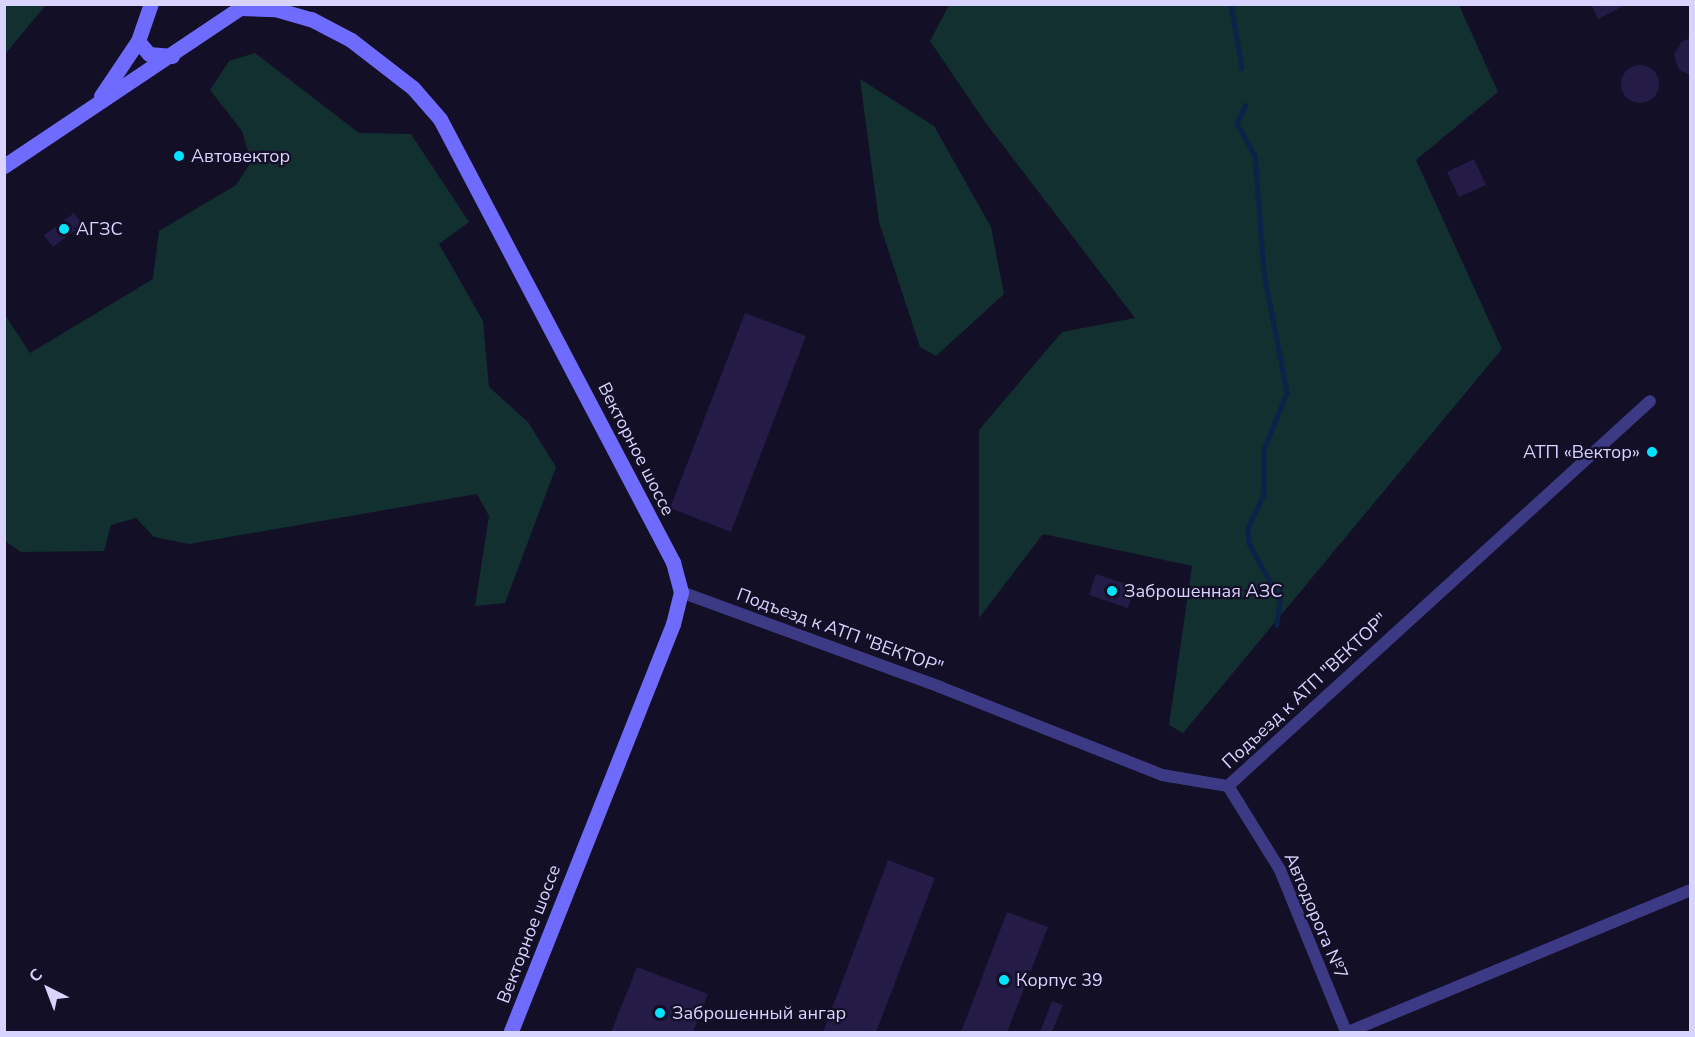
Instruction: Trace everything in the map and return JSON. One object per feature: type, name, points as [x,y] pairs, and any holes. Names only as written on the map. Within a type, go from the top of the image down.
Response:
[{"type":"main road","points":[[97,103],[138,41],[151,4]]},
{"type":"main road","points":[[295,4],[311,19]]},
{"type":"main road","points":[[4,166],[243,7]]},
{"type":"main road","name":"Векторное шоссе","points":[[243,7],[275,9],[311,19],[384,63],[440,119],[673,562],[681,592],[673,624],[511,1032]]},
{"type":"main road","points":[[138,41],[149,54],[172,56]]},
{"type":"street","name":"Подъезд к АТП \"ВЕКТОР\"","points":[[681,592],[940,687],[1162,775],[1228,786],[1650,401]]},
{"type":"street","name":"Автодорога №7","points":[[1228,786],[1280,870],[1347,1032]]},
{"type":"street","points":[[1347,1032],[1690,890]]},
{"type":"green space","points":[[4,5],[46,5],[5,54]]},
{"type":"green space","points":[[949,5],[1459,5],[1498,92],[1416,160],[1502,349],[1183,733],[1169,725],[1192,566],[1043,534],[979,618],[979,430],[1062,332],[1135,318],[985,122],[930,41]]},
{"type":"green space","points":[[255,53],[359,133],[411,134],[469,222],[439,244],[483,321],[489,387],[528,422],[556,467],[505,603],[475,606],[489,516],[477,494],[189,544],[154,537],[136,518],[111,525],[104,551],[21,552],[5,541],[5,315],[30,353],[153,279],[159,231],[236,185],[251,162],[242,131],[210,90],[229,61]]},
{"type":"green space","points":[[860,79],[934,126],[991,227],[1004,294],[936,356],[920,347],[879,222]]},
{"type":"building","points":[[1591,4],[1627,4],[1598,19]]},
{"type":"building","points":[[1690,38],[1690,75],[1679,70],[1674,55],[1681,42]]},
{"type":"building","points":[[1640,65],[1654,70],[1659,84],[1654,98],[1640,103],[1626,98],[1621,84],[1626,70]]},
{"type":"building","points":[[1474,159],[1486,185],[1459,197],[1447,172]]},
{"type":"building","points":[[74,213],[83,225],[53,247],[44,235]]},
{"type":"building","points":[[745,313],[806,336],[731,532],[670,508]]},
{"type":"building","name":"Заброшенная АЗС","points":[[1096,574],[1135,587],[1128,608],[1089,595]]},
{"type":"building","points":[[888,860],[935,878],[876,1032],[823,1032]]},
{"type":"building","name":"Корпус 39","points":[[1007,912],[1048,927],[1007,1032],[961,1032]]},
{"type":"building","name":"Заброшенный ангар","points":[[637,967],[708,994],[693,1032],[611,1032]]},
{"type":"building","points":[[1052,1001],[1063,1005],[1052,1032],[1040,1032]]},
{"type":"waterway","points":[[1231,4],[1242,68]]},
{"type":"waterway","points":[[1246,105],[1237,123],[1255,155],[1264,272],[1287,393],[1264,450],[1264,494],[1248,529],[1249,543],[1280,600],[1277,625]]},
{"type":"place","name":"Автовектор","points":[[179,156]]},
{"type":"place","name":"АГЗС","points":[[64,229]]},
{"type":"place","name":"АТП «Вектор»","points":[[1652,452]]},
{"type":"place","name":"Заброшенная АЗС","points":[[1112,591]]},
{"type":"place","name":"Корпус 39","points":[[1004,980]]},
{"type":"place","name":"Заброшенный ангар","points":[[660,1013]]}]
